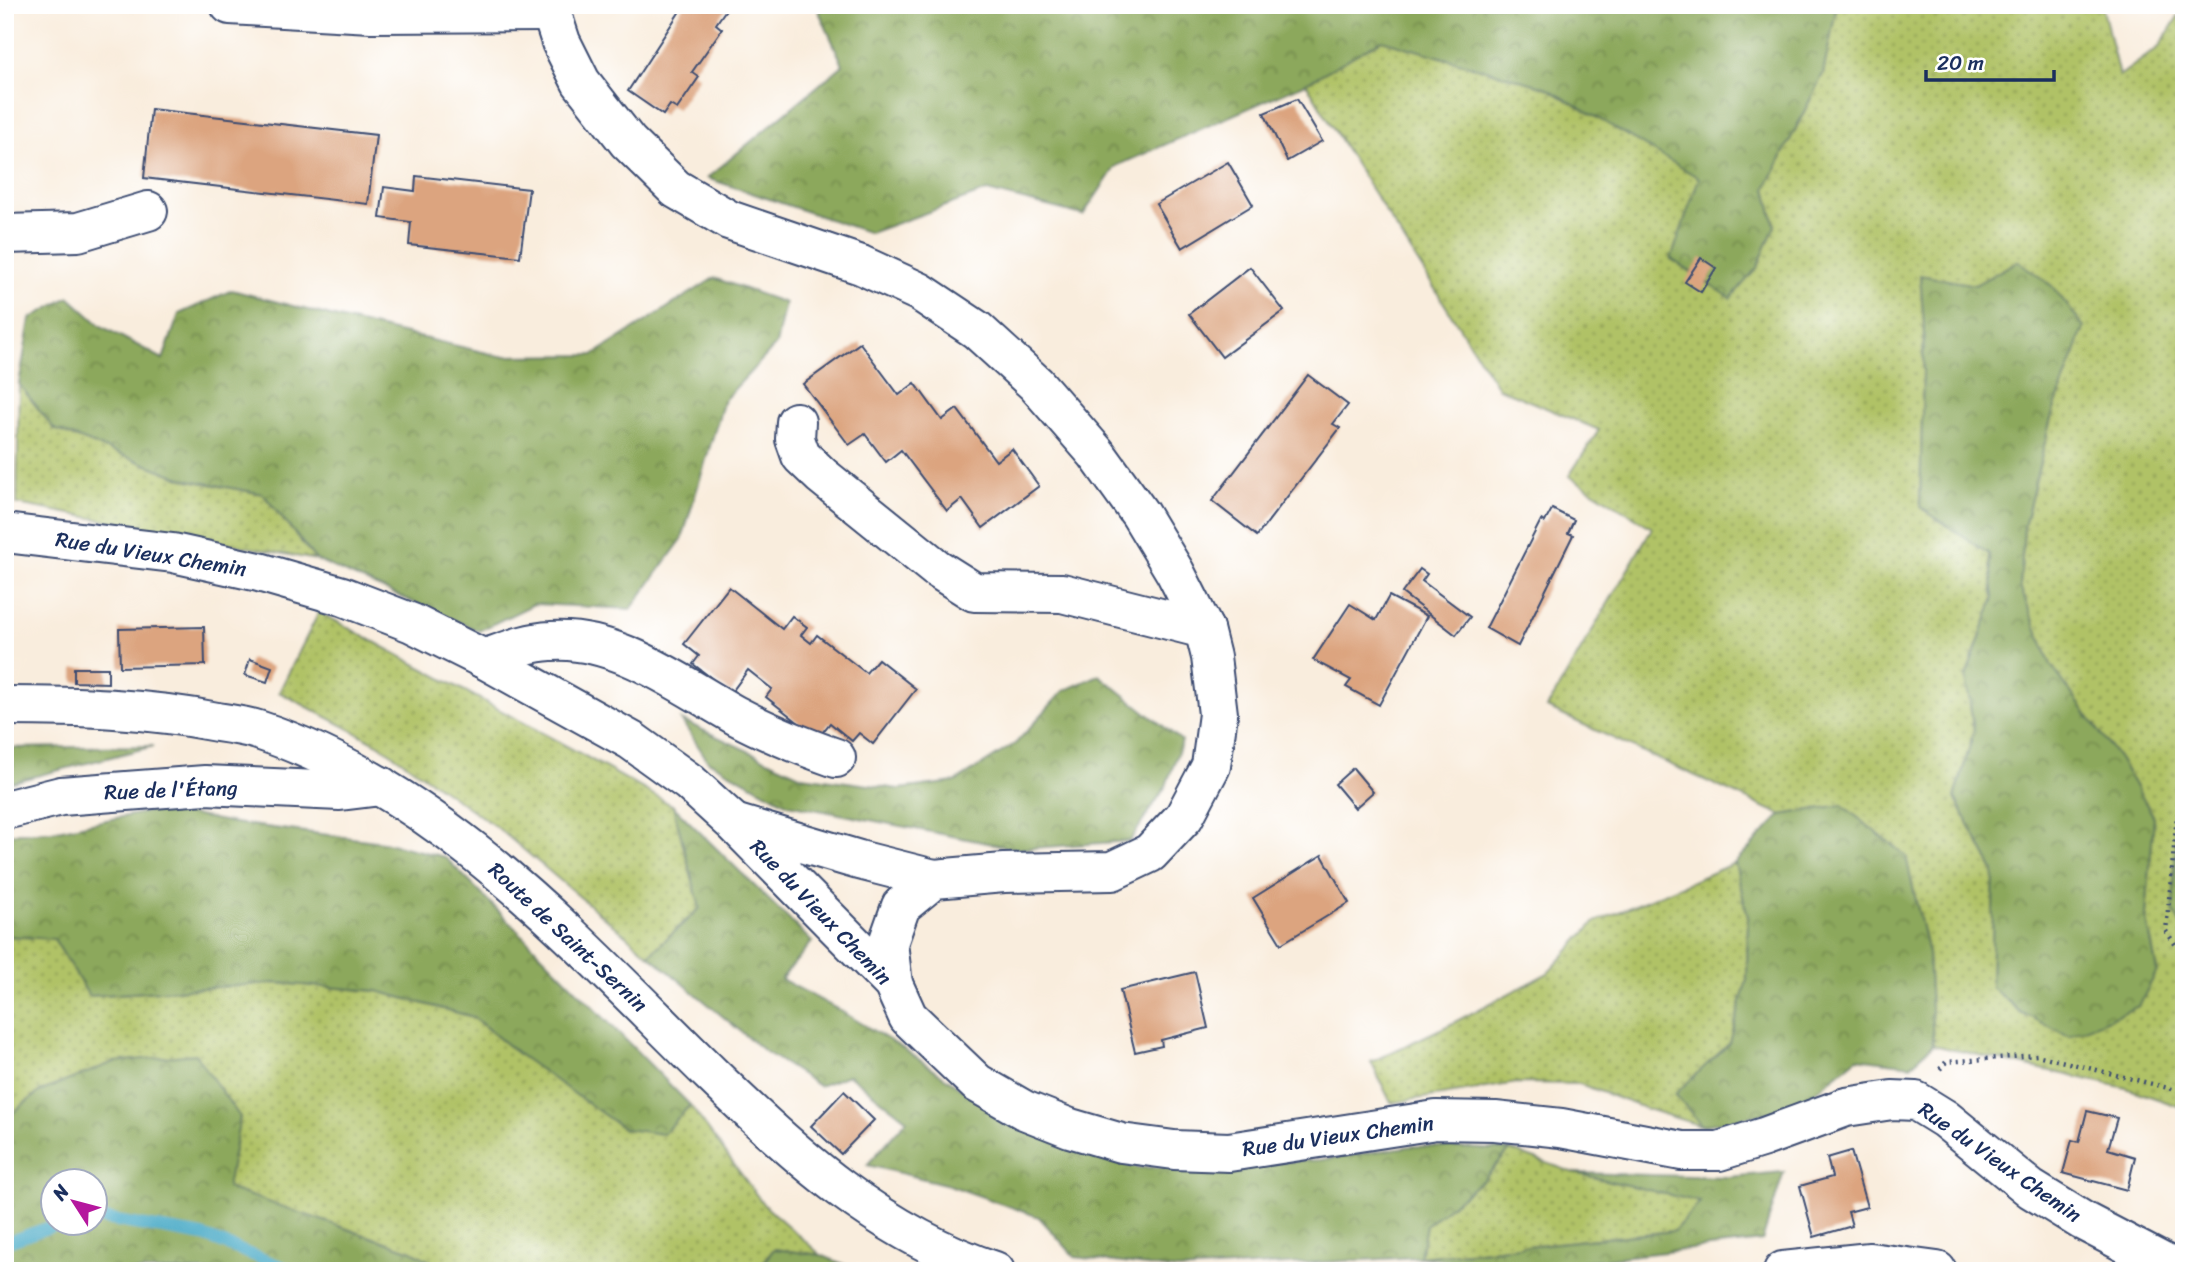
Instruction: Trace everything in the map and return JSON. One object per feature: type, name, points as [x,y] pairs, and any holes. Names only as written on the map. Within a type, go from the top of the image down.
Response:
[{"type":"street","points":[[230,5],[371,13],[550,9],[561,42],[581,82],[628,142],[676,189],[729,220],[860,265],[920,292],[977,330],[1036,383],[1096,453],[1140,514],[1175,572],[1204,629],[1211,657],[1218,714],[1211,766],[1184,817],[1150,853],[1112,871],[1004,873],[934,879],[735,824]]},
{"type":"street","points":[[5,234],[78,232],[148,211]]},
{"type":"street","points":[[796,422],[794,439],[802,456],[815,469],[936,568],[974,592],[1062,593],[1204,629]]},
{"type":"street","name":"Rue du Vieux Chemin","points":[[5,533],[173,553],[259,572],[342,596],[412,623],[484,659],[632,741],[689,782],[735,824],[893,984],[908,1017],[977,1083],[1024,1110],[1070,1128],[1121,1143],[1174,1150],[1229,1152],[1448,1120],[1495,1121],[1560,1128],[1682,1151],[1719,1151],[1764,1138],[1846,1108],[1892,1100],[1916,1101],[1945,1119],[2031,1189],[2083,1221],[2179,1271]]},
{"type":"street","points":[[484,659],[521,645],[554,640],[601,646],[662,671],[737,716],[785,740],[836,758]]},
{"type":"street","name":"Route de Saint-Sernin","points":[[5,706],[104,708],[176,714],[256,730],[326,758],[381,786],[482,858],[541,908],[747,1109],[812,1166],[860,1203],[912,1233],[971,1263],[995,1271]]},
{"type":"street","name":"Rue de l'Étang","points":[[5,810],[61,796],[205,785],[340,791],[381,786]]},
{"type":"street","points":[[893,984],[888,943],[901,906],[934,879]]},
{"type":"street","points":[[1783,1271],[1870,1262],[1937,1271]]},
{"type":"path","points":[[2184,800],[2177,817],[2166,931],[2184,957]]},
{"type":"path","points":[[1916,1101],[1946,1062],[2037,1055],[2184,1092]]},
{"type":"green space","points":[[816,5],[1837,5],[1823,74],[1766,188],[1775,226],[1757,268],[1731,298],[1671,259],[1699,178],[1545,87],[1382,40],[1306,83],[1116,166],[1083,215],[987,191],[870,233],[707,178],[843,65]]},
{"type":"green space","points":[[1837,5],[2102,5],[2119,76],[2159,47],[2184,7],[2184,794],[2178,805],[2173,909],[2184,931],[2184,1108],[2126,1088],[1933,1045],[1928,954],[1905,856],[1842,805],[1781,815],[1547,708],[1652,528],[1569,476],[1599,430],[1498,388],[1306,83],[1382,40],[1545,87],[1700,178],[1671,259],[1757,268],[1775,226],[1766,188],[1823,74]],"holes":[[[2018,261],[2084,327],[2051,418],[2024,527],[2020,587],[2051,665],[2119,759],[2154,817],[2146,915],[2157,970],[1991,987],[1994,871],[1955,798],[1974,731],[1966,677],[1994,598],[1989,554],[1920,507],[1924,325],[1920,276],[1975,285]]]},
{"type":"green space","points":[[2018,261],[2052,286],[2084,327],[2051,418],[2024,527],[2020,587],[2051,665],[2119,759],[2154,817],[2146,915],[2157,971],[2139,1006],[2069,1036],[2020,1012],[1991,987],[1994,871],[1955,798],[1974,731],[1966,677],[1994,598],[1989,554],[1920,507],[1924,325],[1920,275],[1975,285]]},
{"type":"green space","points":[[714,278],[785,303],[776,345],[724,400],[682,539],[631,609],[534,604],[479,631],[316,560],[263,494],[184,479],[54,429],[19,384],[30,319],[69,297],[101,326],[163,359],[179,314],[232,290],[500,356],[593,355]]},
{"type":"green space","points":[[19,384],[54,429],[184,479],[263,494],[316,560],[17,504]]},
{"type":"green space","points":[[319,612],[673,806],[700,908],[649,955],[499,829],[378,744],[279,692]]},
{"type":"green space","points":[[1099,675],[1182,741],[1166,786],[1130,841],[1018,849],[788,804],[708,761],[681,720],[802,776],[899,789],[955,782],[1016,743],[1063,691]]},
{"type":"green space","points":[[154,746],[5,784],[5,748]]},
{"type":"green space","points":[[2184,794],[2184,931],[2173,910],[2178,805]]},
{"type":"green space","points":[[1842,805],[1906,856],[1928,954],[1933,1045],[1911,1065],[1857,1058],[1797,1107],[1702,1126],[1675,1094],[1730,1043],[1747,979],[1748,917],[1735,863],[1781,815]]},
{"type":"green space","points":[[673,806],[812,942],[781,979],[841,1011],[904,1049],[975,1098],[1043,1137],[1139,1168],[1320,1160],[1412,1146],[1510,1150],[1483,1180],[1426,1225],[1420,1257],[1674,1231],[1700,1202],[1575,1173],[1728,1177],[1784,1172],[1762,1241],[1523,1268],[1419,1257],[1178,1270],[1075,1257],[1039,1217],[949,1185],[867,1165],[907,1120],[849,1075],[819,1086],[763,1050],[649,955],[700,908]]},
{"type":"green space","points":[[161,809],[234,823],[383,842],[445,857],[690,1105],[663,1134],[624,1129],[521,1056],[473,1017],[377,991],[276,983],[89,996],[54,939],[5,936],[5,834],[52,831]]},
{"type":"green space","points":[[1735,863],[1748,917],[1747,979],[1730,1043],[1676,1094],[1702,1126],[1580,1084],[1517,1083],[1391,1103],[1371,1062],[1548,973],[1595,922]]},
{"type":"green space","points":[[5,936],[54,938],[89,996],[276,983],[377,991],[473,1017],[521,1056],[663,1134],[690,1105],[764,1205],[821,1255],[774,1249],[756,1271],[447,1271],[412,1251],[226,1188],[240,1117],[39,1092],[5,1119]]},
{"type":"green space","points":[[195,1054],[240,1117],[227,1188],[412,1251],[447,1271],[5,1271],[5,1119],[39,1092],[114,1062]]},
{"type":"green space","points":[[1510,1150],[1575,1173],[1701,1202],[1674,1231],[1419,1257],[1426,1225],[1483,1180]]},
{"type":"green space","points":[[774,1249],[821,1255],[859,1271],[756,1271]]},
{"type":"building","points":[[684,5],[729,5],[716,24],[722,29],[692,72],[699,77],[677,109],[670,105],[663,115],[628,91]]},
{"type":"building","points":[[1297,99],[1322,141],[1287,161],[1264,113]]},
{"type":"building","points":[[151,109],[376,135],[368,204],[144,178]]},
{"type":"building","points":[[1228,162],[1253,205],[1182,248],[1156,204]]},
{"type":"building","points":[[416,176],[529,189],[520,257],[409,245],[411,222],[380,218],[384,187],[415,191]]},
{"type":"building","points":[[1701,258],[1716,268],[1701,292],[1685,282]]},
{"type":"building","points":[[1250,267],[1284,311],[1222,357],[1189,314]]},
{"type":"building","points":[[860,343],[899,395],[915,383],[942,420],[957,409],[996,461],[1012,449],[1039,486],[983,528],[962,499],[947,511],[901,450],[886,462],[865,434],[849,445],[803,384]]},
{"type":"building","points":[[1308,375],[1348,405],[1333,424],[1340,428],[1257,536],[1212,501]]},
{"type":"building","points":[[1552,509],[1574,520],[1568,533],[1573,535],[1518,646],[1486,628],[1541,520],[1545,522]]},
{"type":"building","points":[[1420,569],[1427,574],[1422,581],[1470,617],[1456,635],[1402,593]]},
{"type":"building","points":[[729,587],[782,629],[792,616],[807,627],[801,635],[811,643],[817,635],[866,673],[878,659],[916,689],[873,744],[859,733],[852,741],[830,723],[818,738],[766,697],[772,689],[748,670],[731,693],[693,664],[699,656],[684,644]]},
{"type":"building","points":[[1389,596],[1427,616],[1379,705],[1346,687],[1351,680],[1313,660],[1350,604],[1376,620]]},
{"type":"building","points":[[204,627],[205,665],[120,667],[119,629]]},
{"type":"building","points":[[250,659],[272,667],[267,682],[245,675]]},
{"type":"building","points":[[74,668],[108,668],[108,683],[74,682]]},
{"type":"building","points":[[1353,768],[1373,792],[1355,808],[1335,784]]},
{"type":"building","points":[[1322,855],[1349,903],[1281,944],[1253,898]]},
{"type":"building","points":[[1195,972],[1208,1028],[1161,1040],[1162,1046],[1135,1052],[1120,990]]},
{"type":"building","points":[[844,1091],[874,1120],[841,1154],[811,1126]]},
{"type":"building","points":[[2087,1111],[2117,1118],[2108,1149],[2135,1157],[2127,1190],[2063,1173],[2072,1140],[2079,1142]]},
{"type":"building","points":[[1851,1151],[1867,1207],[1848,1212],[1852,1226],[1814,1237],[1800,1186],[1832,1177],[1827,1158]]},
{"type":"waterway","points":[[108,1219],[203,1236],[294,1271]]},
{"type":"waterway","points":[[5,1243],[38,1231]]}]
